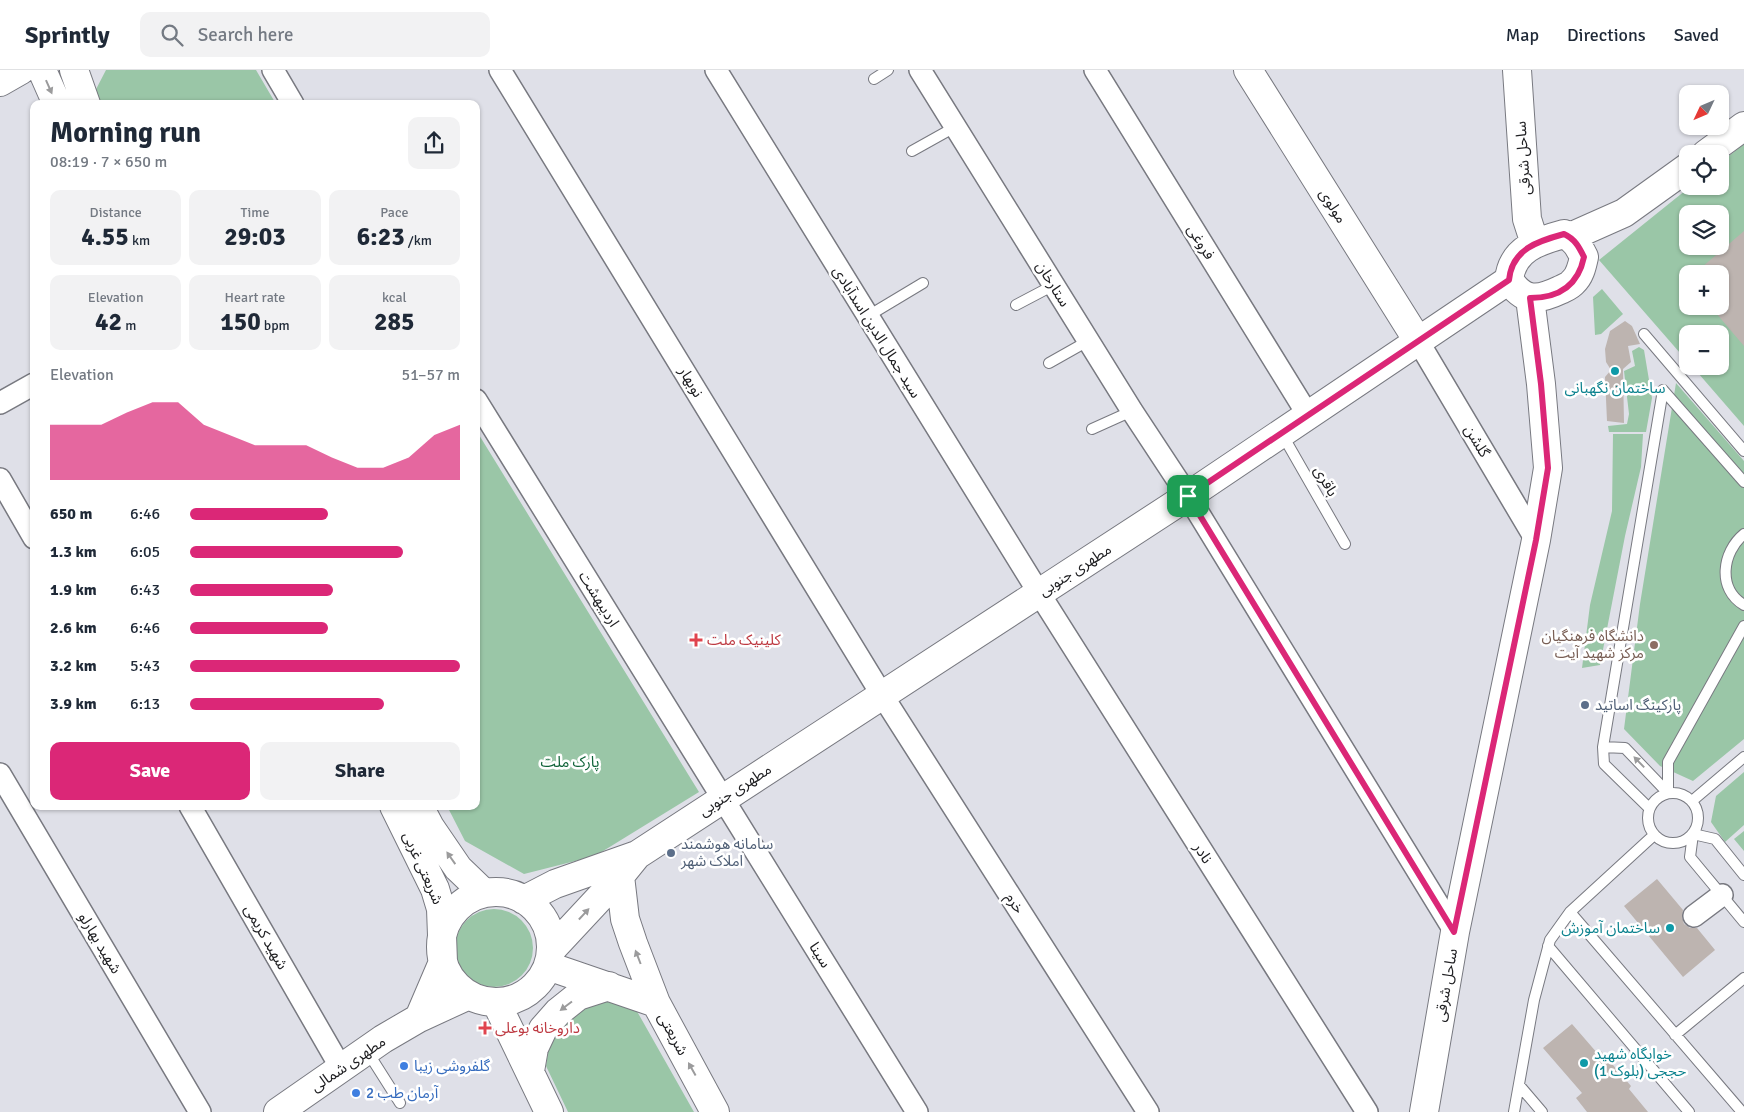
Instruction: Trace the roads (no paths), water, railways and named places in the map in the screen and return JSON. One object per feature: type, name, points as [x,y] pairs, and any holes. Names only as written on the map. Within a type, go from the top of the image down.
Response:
[{"type":"street","points":[[0,82],[21,70]]},
{"type":"street","points":[[42,70],[55,100]]},
{"type":"street","points":[[74,70],[85,100]]},
{"type":"street","points":[[87,70],[85,77],[87,100]]},
{"type":"street","points":[[273,70],[292,100]]},
{"type":"street","name":"نوبهار","points":[[500,70],[882,695]]},
{"type":"street","name":"سید جمال الدین اسدآبادی","points":[[716,70],[1039,593]]},
{"type":"street","name":"ستارخان","points":[[920,70],[1132,411],[1188,496],[1454,932]]},
{"type":"street","name":"فروغی","points":[[1094,70],[1308,414]]},
{"type":"street","name":"مولوی","points":[[1248,70],[1418,341]]},
{"type":"street","name":"ساحل شرقی","points":[[1515,74],[1528,219],[1535,244]]},
{"type":"street","points":[[1718,145],[1744,126]]},
{"type":"street","points":[[1570,237],[1624,214],[1679,174]]},
{"type":"street","points":[[1582,264],[1624,214]]},
{"type":"street","points":[[1564,234],[1570,237],[1578,245],[1584,257],[1579,275],[1572,284],[1550,296],[1530,298],[1516,290],[1509,280],[1510,268],[1521,253],[1544,239],[1564,234]]},
{"type":"street","name":"مطهری جنوبی","points":[[637,855],[1188,496],[1509,280]]},
{"type":"street","name":"ساحل شرقی","points":[[1424,1112],[1454,932],[1536,540],[1548,468],[1541,384],[1530,298]]},
{"type":"street","name":"گلشن","points":[[1418,341],[1536,540]]},
{"type":"street","points":[[0,403],[30,386]]},
{"type":"street","name":"اردیبهشت","points":[[480,406],[722,798]]},
{"type":"street","points":[[0,480],[30,531]]},
{"type":"street","name":"نادر","points":[[1039,593],[1367,1112]]},
{"type":"street","name":"خرم","points":[[882,695],[1148,1112]]},
{"type":"street","name":"شهید بهارلو","points":[[0,774],[200,1112]]},
{"type":"street","name":"سینا","points":[[722,798],[917,1112]]},
{"type":"street","name":"شهید کریمی","points":[[192,810],[341,1068]]},
{"type":"street","name":"شریعتی غربی","points":[[396,810],[435,889],[442,909],[443,962]]},
{"type":"street","name":"شریعتی غربی","points":[[422,810],[430,827],[458,868],[484,893]]},
{"type":"street","points":[[443,962],[448,975],[457,986],[469,995],[482,1000],[496,1002],[513,1000],[528,992],[540,981],[549,958],[637,855]]},
{"type":"street","points":[[524,900],[556,884],[637,855]]},
{"type":"street","points":[[620,876],[625,919],[656,1003]]},
{"type":"street","points":[[374,1044],[406,1006],[416,984],[425,959],[435,889]]},
{"type":"street","points":[[442,935],[448,920],[457,908],[470,898],[484,893],[512,894],[535,908],[543,920],[549,933],[549,958]]},
{"type":"street","points":[[1694,916],[1722,895]]},
{"type":"street","name":"شریعتی","points":[[549,958],[609,986],[656,1003],[715,1112]]},
{"type":"street","points":[[419,1018],[443,962]]},
{"type":"street","points":[[530,1071],[534,1048],[544,1029],[558,1012],[578,996],[609,986]]},
{"type":"street","name":"مطهری شمالی","points":[[278,1112],[374,1044],[419,1018],[469,995]]},
{"type":"street","points":[[496,1002],[550,1112]]},
{"type":"lane","points":[[874,79],[888,70]]},
{"type":"lane","points":[[912,151],[955,127]]},
{"type":"lane","points":[[868,316],[922,284]]},
{"type":"lane","points":[[1016,305],[1054,285]]},
{"type":"lane","points":[[1644,334],[1744,451]]},
{"type":"lane","points":[[1049,363],[1088,341]]},
{"type":"lane","points":[[1649,808],[1604,764],[1603,747],[1663,390],[1744,482]]},
{"type":"lane","points":[[1092,429],[1132,411]]},
{"type":"lane","name":"باقری","points":[[1281,433],[1345,544]]},
{"type":"lane","points":[[1744,534],[1728,552],[1725,566],[1726,580],[1732,592],[1744,605]]},
{"type":"lane","points":[[1668,792],[1668,762],[1744,626]]},
{"type":"lane","points":[[1603,747],[1625,748],[1668,792]]},
{"type":"lane","points":[[1692,801],[1744,757]]},
{"type":"lane","points":[[1693,834],[1686,840],[1678,843],[1661,841],[1654,835],[1647,822],[1649,808],[1653,801],[1660,795],[1668,792],[1681,794],[1692,801],[1697,809],[1698,817],[1697,826],[1693,834],[1690,857],[1744,922]]},
{"type":"lane","points":[[1693,834],[1715,838],[1744,875]]},
{"type":"lane","points":[[1514,1112],[1534,1000],[1550,940],[1570,912],[1654,835]]},
{"type":"lane","points":[[1570,912],[1739,1111]]},
{"type":"lane","points":[[1548,946],[1689,1112]]},
{"type":"lane","points":[[1675,1035],[1744,978]]},
{"type":"lane","points":[[374,1044],[400,1104]]},
{"type":"lane","points":[[1519,1085],[1542,1112]]},
{"type":"place","name":"ساختمان نگهبانی","points":[[1615,371]]},
{"type":"place","name":"کلینیک ملت","points":[[696,640]]},
{"type":"place","name":"دانشگاه فرهنگیان مرکز شهید آیت","points":[[1654,645]]},
{"type":"place","name":"پارکینگ اساتید","points":[[1585,705]]},
{"type":"place","name":"سامانه هوشمند املاک شهر","points":[[671,853]]},
{"type":"place","name":"ساختمان آموزش","points":[[1670,928]]},
{"type":"place","name":"داروخانه بوعلی","points":[[485,1028]]},
{"type":"place","name":"خوابگاه شهید حججی (بلوک 1)","points":[[1584,1063]]},
{"type":"place","name":"گلفروشی زیبا","points":[[404,1066]]},
{"type":"place","name":"آرمان طب 2","points":[[356,1093]]},
{"type":"park label","name":"پارک ملت","points":[[570,762]]}]
